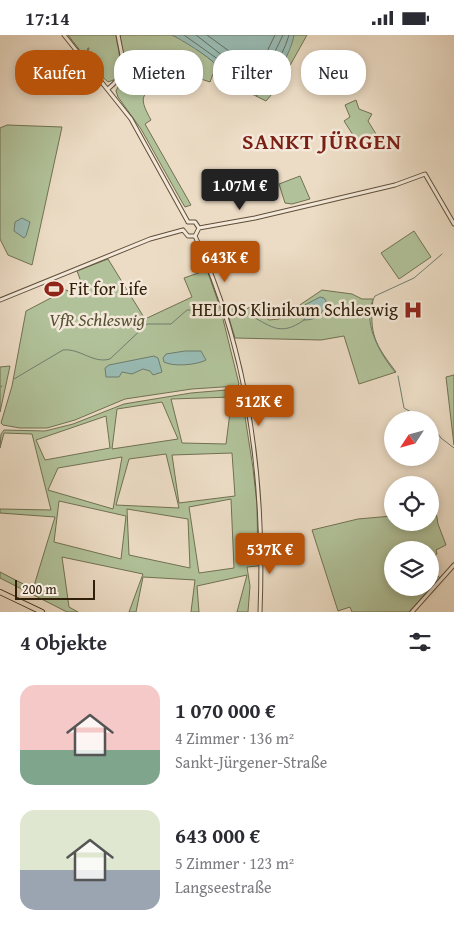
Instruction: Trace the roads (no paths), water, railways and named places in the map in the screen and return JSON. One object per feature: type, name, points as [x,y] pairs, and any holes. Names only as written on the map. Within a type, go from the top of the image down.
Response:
[{"type":"main road","points":[[0,591],[42,612]]},
{"type":"street","points":[[64,35],[108,89],[138,132],[188,222]]},
{"type":"street","points":[[108,89],[118,81],[122,73],[123,67],[118,35]]},
{"type":"street","points":[[199,228],[255,218],[395,185],[425,175],[454,224]]},
{"type":"street","points":[[183,230],[188,236],[195,236],[199,232],[195,222],[188,222]]},
{"type":"street","points":[[0,300],[135,245],[164,234],[183,230],[188,222]]},
{"type":"street","points":[[195,236],[210,269],[225,313],[249,423],[260,519],[260,612]]},
{"type":"street","points":[[412,612],[454,565]]},
{"type":"water","points":[[172,35],[294,35],[289,50],[213,50],[213,62],[203,54],[203,50],[195,48]]},
{"type":"water","points":[[22,218],[30,222],[24,238],[14,231],[15,222]]},
{"type":"water","points":[[320,297],[326,301],[322,313],[313,319],[304,320],[303,306]]},
{"type":"water","points":[[201,351],[206,360],[185,365],[173,365],[164,362],[163,358],[166,354]]},
{"type":"water","points":[[154,356],[158,358],[162,372],[153,375],[150,371],[143,369],[132,374],[122,372],[119,377],[106,377],[105,368],[109,365]]},
{"type":"waterway","points":[[395,372],[383,356],[374,336],[371,326],[371,305],[375,296],[414,278],[442,254]]},
{"type":"waterway","points":[[232,309],[239,310],[268,325],[281,329],[288,328],[304,320]]},
{"type":"waterway","points":[[14,379],[63,350],[75,351],[92,358],[110,359],[147,324],[171,324],[187,310],[217,310]]},
{"type":"waterway","points":[[398,376],[404,408],[409,411]]},
{"type":"waterway","points":[[439,435],[454,448]]},
{"type":"place","name":"Fit for Life","points":[[54,289]]},
{"type":"place","name":"HELIOS Klinikum Schleswig","points":[[413,310]]},
{"type":"district","name":"SANKT JÜRGEN","points":[[322,141]]},
{"type":"park label","name":"VfR Schleswig","points":[[97,320]]}]
